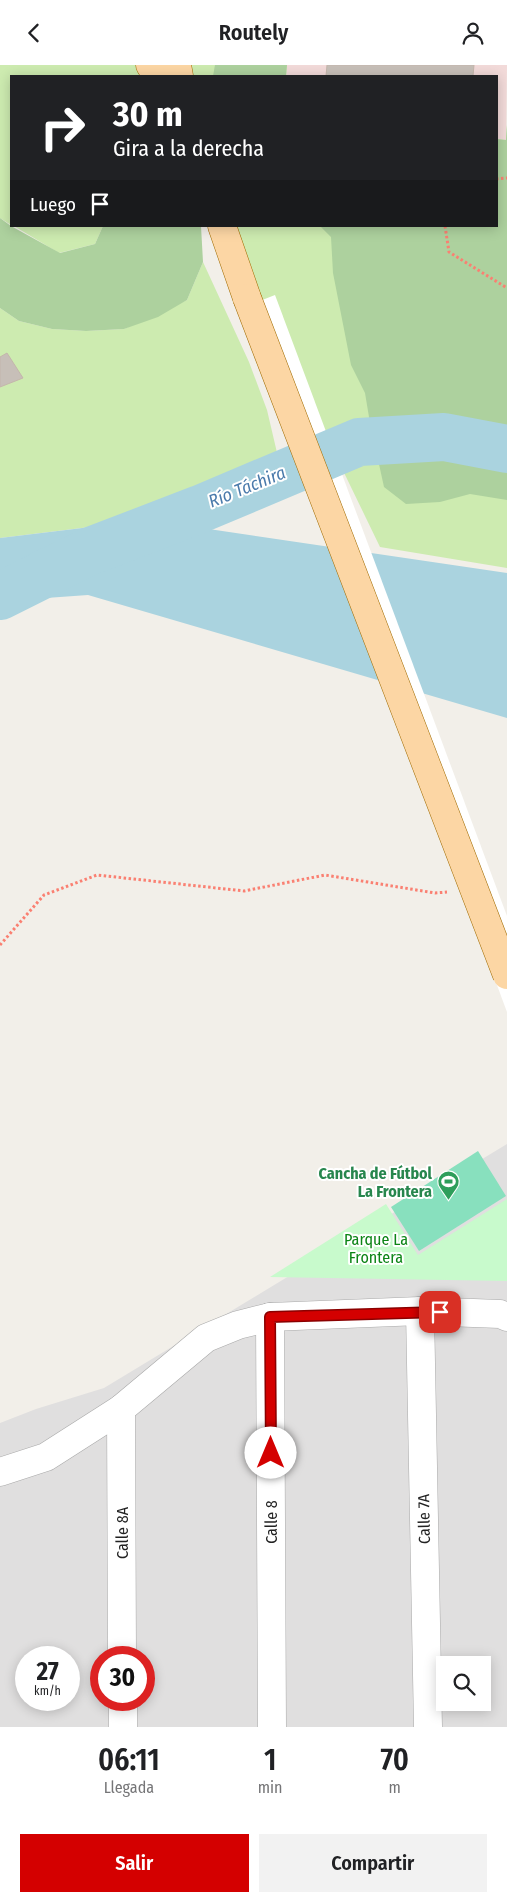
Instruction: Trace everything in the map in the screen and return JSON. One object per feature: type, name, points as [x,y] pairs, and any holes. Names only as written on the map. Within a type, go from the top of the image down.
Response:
[{"type":"main road","points":[[222,227],[247,299],[507,975]]},
{"type":"street","points":[[0,1472],[46,1457],[121,1409],[206,1338],[238,1325],[270,1317],[420,1311],[500,1314],[507,1317]]},
{"type":"street","name":"Calle 7A","points":[[420,1311],[428,1727]]},
{"type":"street","name":"Calle 8","points":[[270,1317],[272,1727]]},
{"type":"street","name":"Calle 8A","points":[[121,1409],[122,1646]]},
{"type":"street","points":[[123,1711],[123,1727]]},
{"type":"path","points":[[445,227],[449,252],[507,288]]},
{"type":"path","points":[[0,945],[44,895],[97,875],[244,891],[325,875],[434,893],[453,892]]},
{"type":"shaded area","points":[[287,65],[507,65],[506,140],[498,139],[498,75],[286,75]]},
{"type":"shaded area","points":[[507,1144],[507,1727],[0,1727],[0,1423],[36,1409],[104,1388]]},
{"type":"green space","points":[[0,65],[170,65],[176,75],[10,75],[10,224],[0,218]]},
{"type":"green space","points":[[181,65],[287,65],[286,75],[183,75]]},
{"type":"green space","points":[[215,65],[287,65],[286,75],[213,75]]},
{"type":"green space","points":[[507,125],[507,568],[380,547],[243,264],[231,227],[498,227],[498,139],[506,140]]},
{"type":"green space","points":[[507,125],[507,500],[470,494],[440,502],[406,504],[384,487],[365,393],[351,365],[333,273],[331,237],[321,227],[498,227],[498,139],[506,140]]},
{"type":"green space","points":[[0,218],[10,227],[60,253],[95,244],[103,227],[201,227],[203,262],[187,300],[158,317],[124,329],[86,331],[52,329],[19,321],[0,308]]},
{"type":"green space","points":[[16,227],[103,227],[95,244],[59,253]]},
{"type":"green space","points":[[203,262],[249,362],[267,410],[282,474],[262,499],[188,515],[0,538],[0,308],[19,321],[52,329],[86,331],[124,329],[187,300]]},
{"type":"green space","name":"Cancha de Fútbol La Frontera","points":[[478,1151],[506,1196],[419,1251],[391,1207]]},
{"type":"green space","name":"Parque La Frontera","points":[[507,1199],[507,1281],[270,1277],[386,1204],[418,1255]]},
{"type":"water","points":[[148,520],[507,573],[507,718],[88,595],[4,601],[0,603],[0,538]]},
{"type":"pier","points":[[275,295],[507,916],[507,1012],[244,307]]},
{"type":"building","points":[[327,65],[474,65],[473,75],[326,75]]},
{"type":"building","points":[[7,353],[23,378],[0,387],[0,357]]},
{"type":"waterway","name":"Río Táchira","points":[[0,596],[88,552],[200,509],[359,442],[444,437],[507,449]]},
{"type":"place","name":"Cancha de Fútbol La Frontera","points":[[448,1201]]},
{"type":"route","points":[[271,1453],[270,1317],[420,1311],[440,1312]]}]
